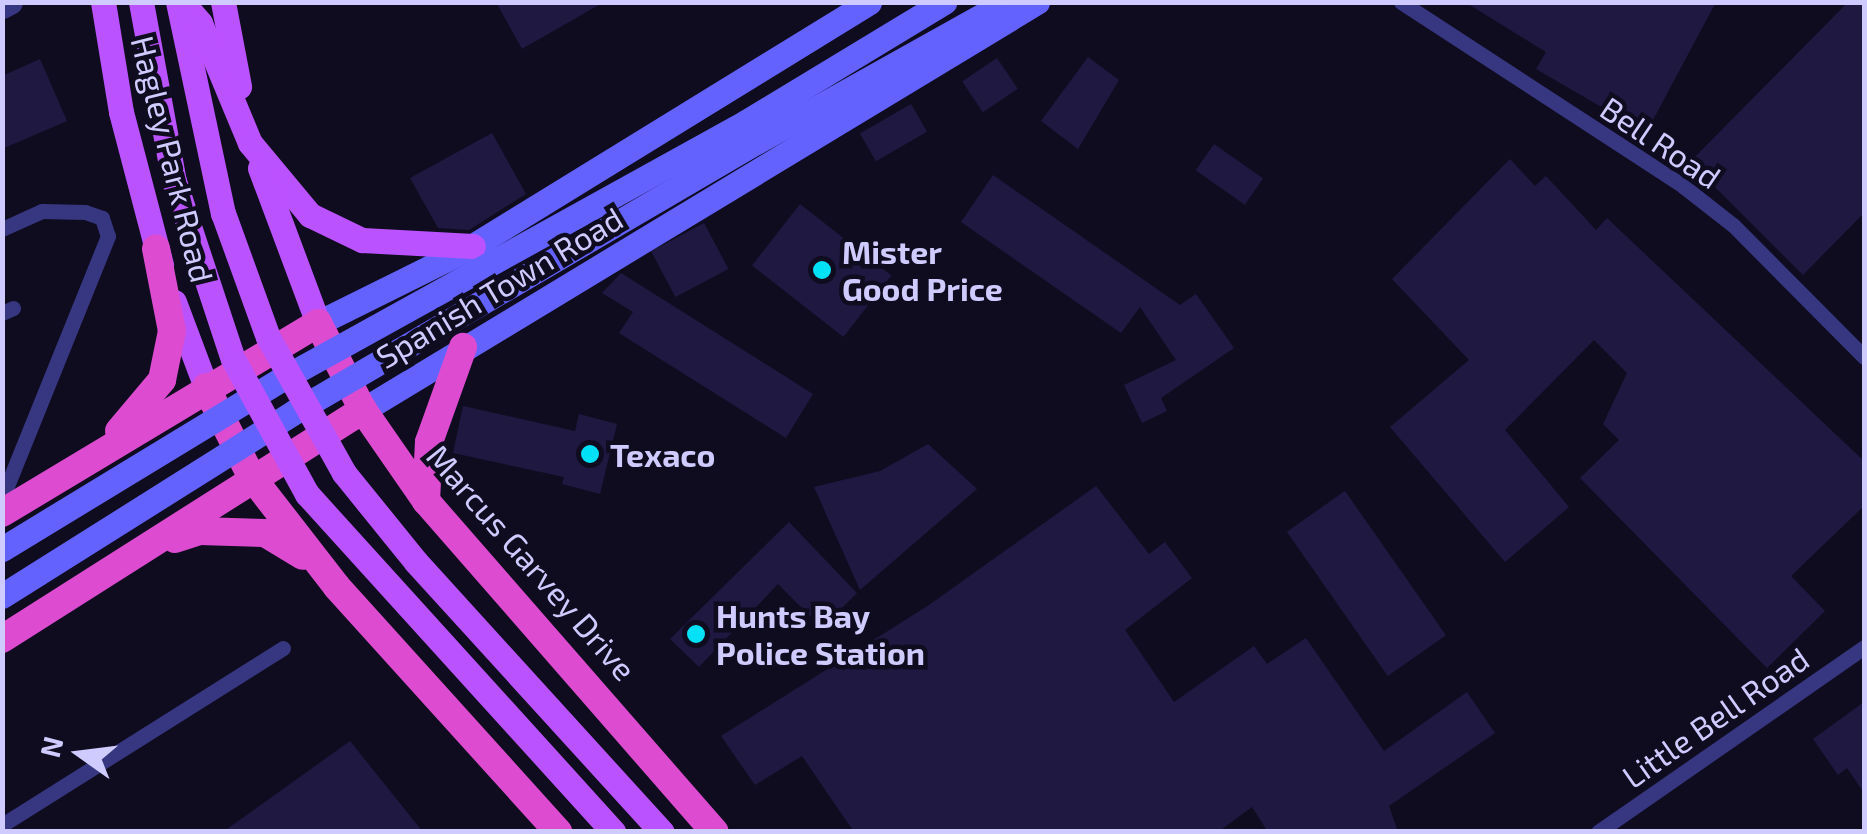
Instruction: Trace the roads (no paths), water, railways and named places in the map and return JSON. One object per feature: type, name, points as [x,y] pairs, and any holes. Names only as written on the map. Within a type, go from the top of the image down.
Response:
[{"type":"highway","points":[[58,478],[121,430],[162,380],[172,331],[156,249]]},
{"type":"highway","name":"Spanish Town Road","points":[[2,513],[318,322]]},
{"type":"highway","name":"Marcus Garvey Drive","points":[[318,322],[363,410],[426,501],[715,832]]},
{"type":"highway","points":[[426,501],[430,442],[464,347]]},
{"type":"highway","points":[[206,387],[251,476],[337,588],[558,832]]},
{"type":"highway","name":"Spanish Town Road","points":[[2,638],[151,548],[251,476],[363,410]]},
{"type":"highway","points":[[151,548],[200,530],[265,533],[286,541],[337,588]]},
{"type":"main road","name":"Hagley Park Road","points":[[103,2],[121,112],[156,249],[206,387]]},
{"type":"main road","name":"Hagley Park Road","points":[[140,2],[174,181],[233,359],[306,494],[613,832]]},
{"type":"main road","name":"Hagley Park Road","points":[[180,2],[223,214],[268,337],[344,473],[416,562],[662,832]]},
{"type":"main road","points":[[180,2],[200,23],[318,322]]},
{"type":"main road","points":[[223,2],[250,143],[287,191],[333,230],[362,240],[474,246]]},
{"type":"main road","name":"Spanish Town Road","points":[[318,322],[474,246],[869,2]]},
{"type":"main road","name":"Spanish Town Road","points":[[2,596],[751,132],[944,2]]},
{"type":"main road","name":"Spanish Town Road","points":[[2,549],[280,380],[1007,2]]},
{"type":"main road","name":"Spanish Town Road","points":[[363,410],[1038,2]]},
{"type":"street","points":[[2,6],[10,2]]},
{"type":"lane","name":"Bell Road","points":[[1401,2],[1682,186],[1733,226],[1864,358]]},
{"type":"lane","points":[[2,229],[42,211],[85,212],[102,218],[108,236],[2,498]]},
{"type":"lane","name":"Little Bell Road","points":[[1598,832],[1864,647]]},
{"type":"lane","points":[[2,825],[284,648]]},
{"type":"place","name":"Mister Good Price","points":[[822,270]]},
{"type":"place","name":"Texaco","points":[[590,454]]},
{"type":"place","name":"Hunts Bay Police Station","points":[[696,634]]}]
